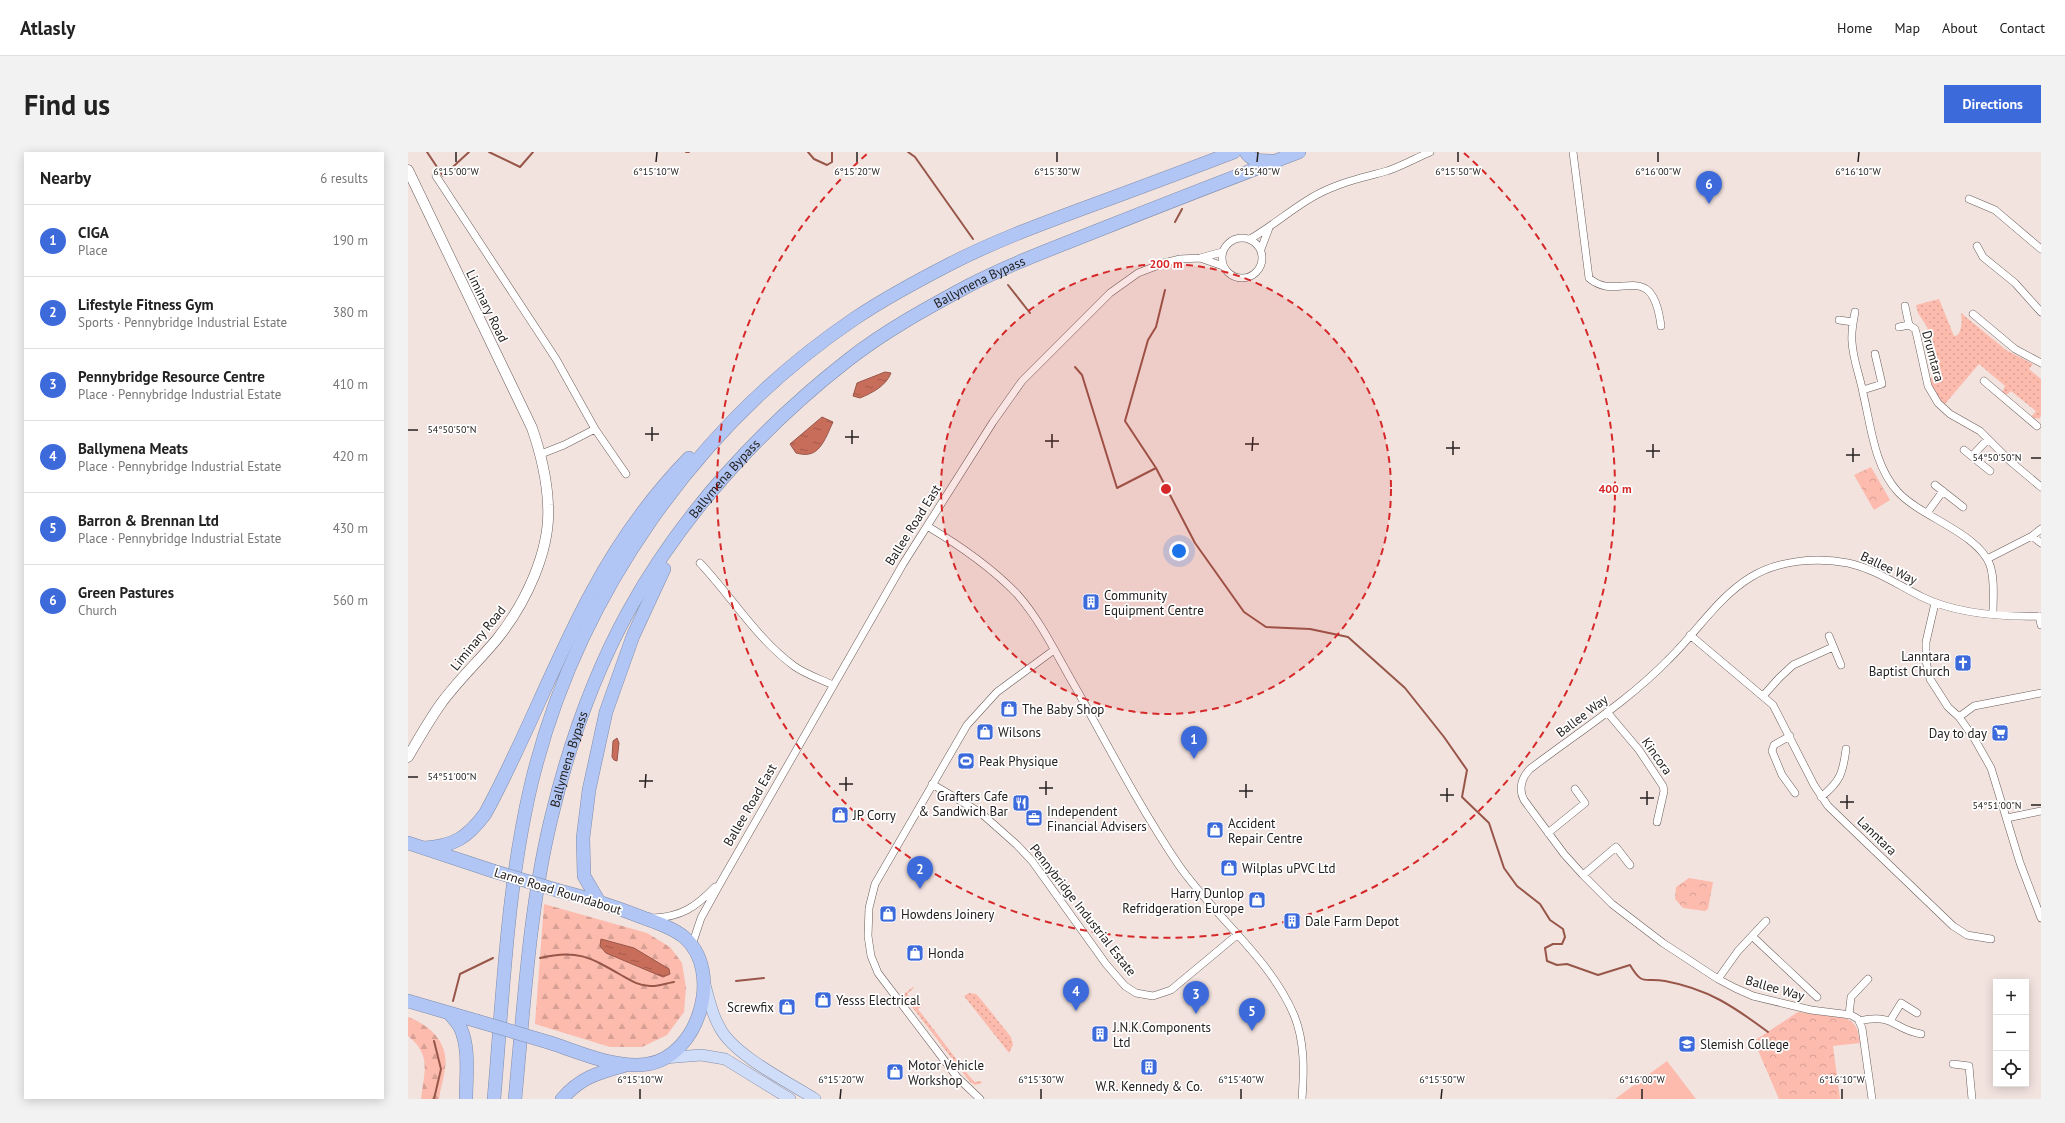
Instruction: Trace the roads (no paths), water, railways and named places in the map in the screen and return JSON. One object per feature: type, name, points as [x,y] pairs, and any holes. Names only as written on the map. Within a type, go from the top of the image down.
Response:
[{"type":"highway","points":[[1188,170],[1215,152]]},
{"type":"highway","points":[[424,848],[448,845],[461,839],[474,828],[485,814],[593,590],[619,546],[650,503],[704,443],[773,378],[857,317],[954,262],[1015,234],[1234,152]]},
{"type":"highway","points":[[1246,152],[1248,157],[1253,159],[1274,161]]},
{"type":"highway","name":"Ballymena Bypass","points":[[516,1099],[527,980],[540,870],[553,811],[567,761],[583,714],[602,666],[628,612],[685,524],[707,497],[768,430],[806,395],[850,358],[920,312],[972,284],[1058,246],[1298,152]]},
{"type":"highway","points":[[494,1099],[509,928],[524,821],[543,744],[573,661],[614,577],[661,506],[727,428],[794,364]]},
{"type":"highway","points":[[598,900],[584,876],[583,838],[590,790],[606,712],[633,636],[656,584],[688,527],[768,430]]},
{"type":"highway","name":"Larne Road Roundabout","points":[[408,843],[493,871],[560,891],[598,900],[645,918],[677,932],[692,945],[703,971],[701,1004],[696,1024],[689,1038],[664,1058],[649,1064],[624,1065],[450,1014],[408,1000]]},
{"type":"highway","points":[[450,1014],[460,1027],[464,1040],[466,1057],[466,1099]]},
{"type":"highway","points":[[562,1099],[573,1087],[595,1073],[624,1065]]},
{"type":"main road","points":[[703,971],[713,1012],[720,1029],[728,1039],[743,1053],[815,1099]]},
{"type":"main road","points":[[664,1058],[700,1054],[725,1059],[790,1099]]},
{"type":"street","points":[[1270,228],[1261,249],[1262,264],[1259,270],[1248,277],[1234,277],[1227,272],[1223,266],[1222,252],[1230,241],[1236,238],[1250,239],[1270,228],[1292,209],[1330,188],[1358,178],[1388,170],[1430,152]]},
{"type":"street","points":[[1572,152],[1589,278],[1603,286],[1636,284],[1647,289],[1654,298],[1660,326]]},
{"type":"street","name":"Liminary Road","points":[[408,170],[532,428],[541,454],[548,507],[546,534],[531,585],[519,608],[497,638],[440,705],[408,757]]},
{"type":"street","name":"Liminary Road","points":[[436,176],[556,359],[595,429],[626,474]]},
{"type":"street","points":[[1969,198],[1995,210],[2041,249]]},
{"type":"street","points":[[1250,239],[1261,249]]},
{"type":"street","points":[[1977,246],[1984,257],[2015,283],[2041,312]]},
{"type":"street","name":"Ballee Road East","points":[[692,945],[701,918],[832,685],[899,570],[993,422],[1022,381],[1110,292],[1138,273],[1164,263],[1180,259],[1200,258],[1222,252]]},
{"type":"street","name":"Ballee Road East","points":[[1200,258],[1223,266]]},
{"type":"street","name":"Drumtara","points":[[1905,306],[1910,325],[1915,329],[1932,395],[1942,408],[1975,427],[2010,461],[2041,487]]},
{"type":"street","points":[[1855,312],[1852,349],[1877,452],[1888,477],[1903,497],[1976,547],[1987,559],[1992,576],[1993,614]]},
{"type":"street","points":[[1973,314],[2015,349],[2041,363]]},
{"type":"street","points":[[1839,320],[1853,322]]},
{"type":"street","name":"Drumtara","points":[[1899,327],[1910,325]]},
{"type":"street","points":[[1863,390],[1882,384],[1875,354]]},
{"type":"street","points":[[1984,381],[2040,425]]},
{"type":"street","points":[[541,454],[564,446],[595,429]]},
{"type":"street","points":[[1972,456],[1988,439]]},
{"type":"street","points":[[1964,450],[1990,471]]},
{"type":"street","points":[[1935,485],[1963,507]]},
{"type":"street","points":[[1927,513],[1943,491]]},
{"type":"street","points":[[927,526],[980,562],[1007,584],[1027,608],[1054,650],[1168,848],[1192,882],[1273,978],[1294,1016],[1302,1049],[1302,1099]]},
{"type":"street","points":[[1987,559],[2032,536],[2041,529]]},
{"type":"street","points":[[2032,536],[2041,543]]},
{"type":"street","name":"Ballee Way","points":[[1860,1021],[1856,1017],[1849,1015],[1810,1010],[1768,1000],[1741,991],[1718,979],[1636,924],[1583,875],[1548,833],[1522,796],[1521,786],[1524,776],[1536,764],[1608,712],[1669,660],[1690,635],[1734,590],[1751,577],[1772,568],[1800,561],[1818,560],[1860,566],[1935,603],[1975,612],[2040,616]]},
{"type":"street","points":[[700,563],[762,638],[777,652],[795,667],[832,685]]},
{"type":"street","points":[[1935,603],[1926,642],[1928,673],[1940,698],[1948,708],[1959,717],[1974,738],[1991,768],[2020,863],[2041,918]]},
{"type":"street","points":[[2040,616],[2041,625]]},
{"type":"street","name":"Lanntara","points":[[1690,635],[1763,696],[1776,709],[1821,797],[1952,926],[1969,935],[1991,939]]},
{"type":"street","points":[[1829,636],[1841,665]]},
{"type":"street","points":[[1763,696],[1791,667],[1833,647]]},
{"type":"street","points":[[980,1099],[958,1077],[883,980],[874,965],[869,946],[868,914],[873,888],[963,731],[986,703],[1054,650]]},
{"type":"street","points":[[1959,717],[1974,706],[2041,693]]},
{"type":"street","name":"Kincora","points":[[1608,712],[1639,750],[1663,786],[1664,791],[1657,822]]},
{"type":"street","points":[[1790,736],[1774,745],[1772,751],[1782,775],[1795,793]]},
{"type":"street","points":[[1821,797],[1839,780],[1844,766],[1846,749]]},
{"type":"street","name":"Pennybridge Industrial Estate","points":[[932,784],[981,813],[1017,845],[1032,861],[1106,964],[1125,986],[1136,994],[1153,996],[1171,990],[1237,935]]},
{"type":"street","points":[[1548,833],[1585,803],[1575,789]]},
{"type":"street","points":[[2007,818],[2041,811]]},
{"type":"street","points":[[1583,875],[1616,847],[1630,865]]},
{"type":"street","name":"Ballee Road East","points":[[645,918],[670,917],[688,911],[703,899],[722,880]]},
{"type":"street","points":[[1718,979],[1752,936],[1766,921]]},
{"type":"street","points":[[1968,943],[1969,935]]},
{"type":"street","points":[[1752,936],[1817,997]]},
{"type":"street","points":[[1849,1015],[1851,997],[1868,979]]},
{"type":"street","points":[[1890,1020],[1901,1003],[1917,1013]]},
{"type":"street","points":[[1872,1099],[1860,1021],[1875,1018],[1890,1020],[1909,1031],[1921,1034]]},
{"type":"street","points":[[1953,1064],[1969,1066],[1972,1099]]},
{"type":"water","points":[[885,372],[891,373],[886,382],[878,388],[860,398],[853,396],[857,383]]},
{"type":"water","points":[[822,417],[833,422],[821,446],[818,450],[809,454],[796,453],[790,444]]},
{"type":"water","points":[[617,738],[619,743],[617,761],[612,757],[613,741]]},
{"type":"water","points":[[601,939],[634,948],[669,969],[670,974],[663,977],[606,953],[600,946]]},
{"type":"waterway","points":[[427,152],[443,176],[469,152]]},
{"type":"waterway","points":[[489,152],[520,167],[533,152]]},
{"type":"waterway","points":[[808,152],[814,159],[827,165],[832,162],[832,152]]},
{"type":"waterway","points":[[908,152],[915,157],[973,239]]},
{"type":"waterway","points":[[1175,222],[1182,209]]},
{"type":"waterway","points":[[1008,285],[1030,313]]},
{"type":"waterway","points":[[1165,290],[1156,327],[1148,340],[1125,421],[1156,468],[1195,543],[1244,612],[1266,627],[1310,629],[1348,637],[1405,688],[1444,737],[1467,770],[1462,797],[1489,823],[1504,868],[1517,886],[1540,904],[1550,920],[1563,929],[1565,937],[1562,944],[1553,944],[1545,948],[1547,961],[1557,965],[1567,964],[1598,975],[1630,965],[1641,979],[1680,984],[1720,1000],[1768,1032]]},
{"type":"waterway","points":[[1075,367],[1082,375],[1117,488],[1156,468]]},
{"type":"waterway","points":[[540,958],[563,954],[582,956],[600,963],[638,984],[656,986],[674,982]]},
{"type":"waterway","points":[[453,1001],[460,974],[493,958]]},
{"type":"waterway","points":[[736,981],[764,978]]},
{"type":"waterway","points":[[434,1041],[441,1069],[434,1099]]},
{"type":"place","name":"Green Pastures","points":[[1709,204]]},
{"type":"place","name":"Community Equipment Centre","points":[[1091,602]]},
{"type":"place","name":"Lanntara Baptist Church","points":[[1963,663]]},
{"type":"place","name":"The Baby Shop","points":[[1009,709]]},
{"type":"place","name":"Wilsons","points":[[985,732]]},
{"type":"place","name":"Day to day","points":[[2000,733]]},
{"type":"place","name":"CIGA","points":[[1194,759]]},
{"type":"place","name":"Peak Physique","points":[[966,761]]},
{"type":"place","name":"Grafters Cafe & Sandwich Bar","points":[[1021,803]]},
{"type":"place","name":"JP Corry","points":[[840,815]]},
{"type":"place","name":"Independent Financial Advisers","points":[[1034,818]]},
{"type":"place","name":"Accident Repair Centre","points":[[1215,830]]},
{"type":"place","name":"Wilplas uPVC Ltd","points":[[1229,868]]},
{"type":"place","name":"Lifestyle Fitness Gym","points":[[920,889]]},
{"type":"place","name":"Harry Dunlop Refridgeration Europe","points":[[1257,900]]},
{"type":"place","name":"Howdens Joinery","points":[[888,914]]},
{"type":"place","name":"Dale Farm Depot","points":[[1292,921]]},
{"type":"place","name":"Honda","points":[[915,953]]},
{"type":"place","name":"Yesss Electrical","points":[[823,1000]]},
{"type":"place","name":"Screwfix","points":[[787,1007]]},
{"type":"place","name":"Ballymena Meats","points":[[1076,1011]]},
{"type":"place","name":"Pennybridge Resource Centre","points":[[1196,1014]]},
{"type":"place","name":"Barron & Brennan Ltd","points":[[1252,1031]]},
{"type":"place","name":"J.N.K.Components Ltd","points":[[1100,1034]]},
{"type":"place","name":"Slemish College","points":[[1687,1044]]},
{"type":"place","name":"W.R. Kennedy & Co.","points":[[1149,1067]]},
{"type":"place","name":"Motor Vehicle Workshop","points":[[895,1072]]}]
